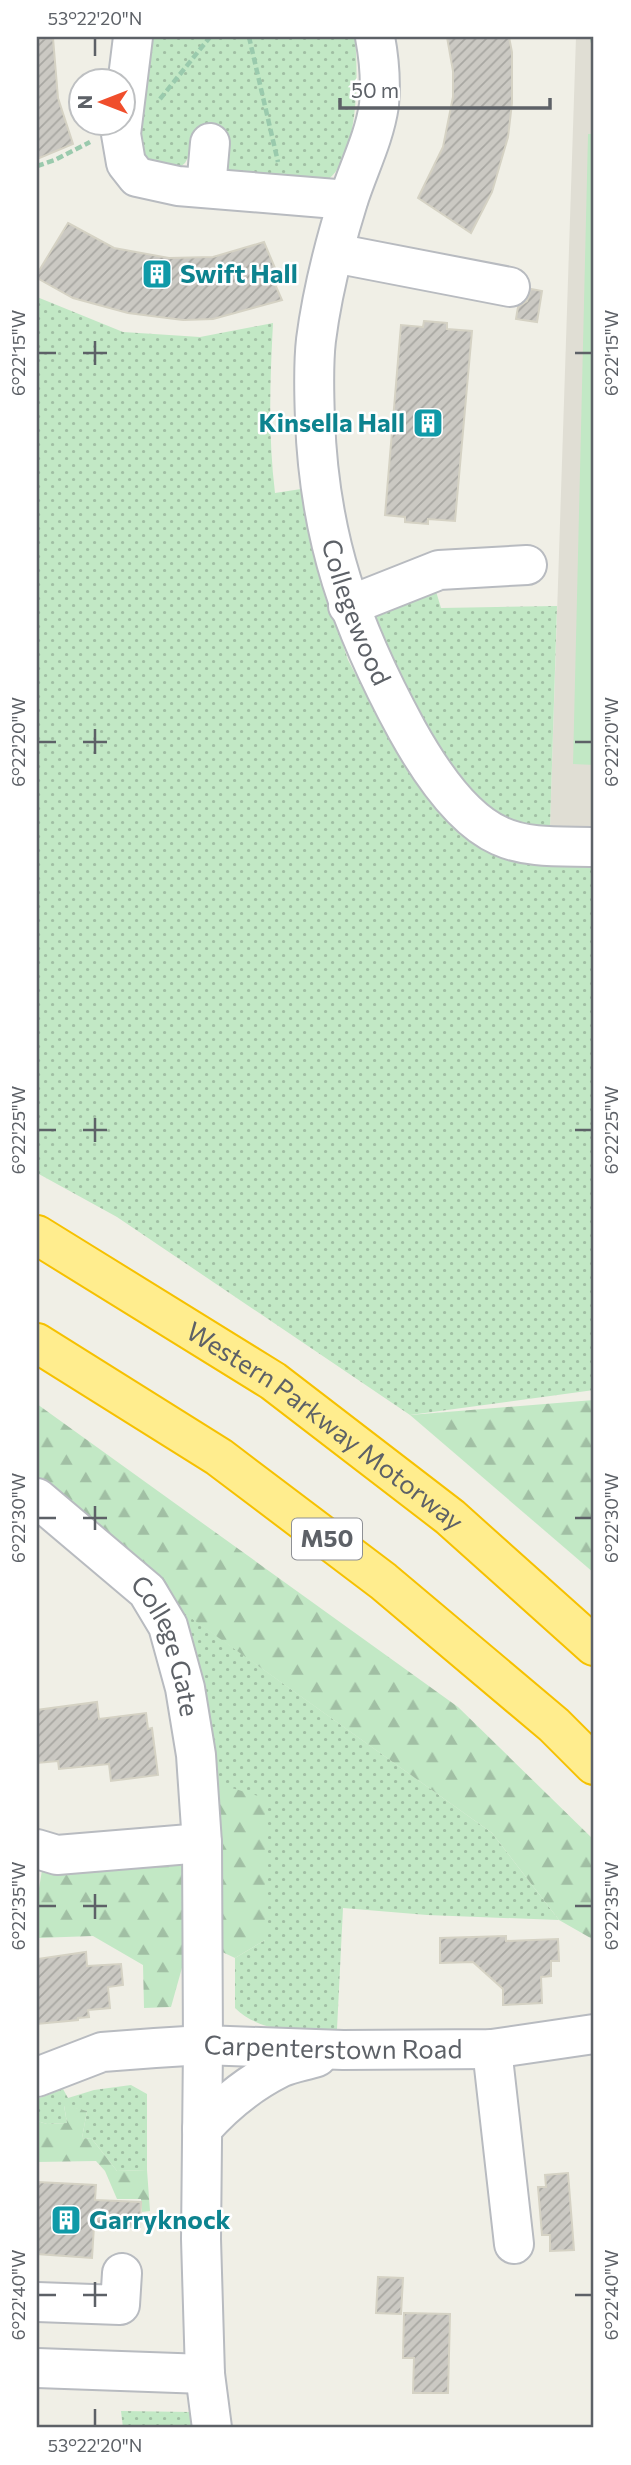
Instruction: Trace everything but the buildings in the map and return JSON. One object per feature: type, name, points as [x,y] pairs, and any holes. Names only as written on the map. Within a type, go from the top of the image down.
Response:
[{"type":"highway","name":"Western Parkway Motorway","points":[[37,1235],[273,1381],[450,1517],[594,1646]]},
{"type":"highway","name":"M50","points":[[37,1343],[219,1457],[383,1581],[554,1725],[594,1765]]},
{"type":"street","points":[[129,66],[133,37]]},
{"type":"street","name":"Collegewood","points":[[375,37],[379,105],[369,144],[348,200],[316,342],[314,390],[317,469],[329,540],[348,606],[373,664],[424,761],[462,808],[500,836],[524,843],[594,847]]},
{"type":"street","points":[[121,136],[126,163],[136,177],[159,183],[348,200]]},
{"type":"street","points":[[206,188],[210,143]]},
{"type":"street","points":[[334,253],[510,287]]},
{"type":"street","points":[[348,606],[439,570],[527,565]]},
{"type":"street","name":"College Gate","points":[[37,1498],[147,1591],[168,1626],[185,1688],[196,1755],[202,1843],[203,2045]]},
{"type":"street","points":[[37,1849],[57,1855],[202,1843]]},
{"type":"street","name":"Carpenterstown Road","points":[[212,2428],[205,2374],[201,2239],[203,2045],[343,2050],[492,2049],[594,2034]]},
{"type":"street","points":[[37,2077],[102,2052],[203,2045]]},
{"type":"street","points":[[492,2049],[514,2244]]},
{"type":"street","points":[[202,2129],[222,2107],[281,2067],[343,2050]]},
{"type":"street","points":[[37,2302],[120,2305],[122,2273]]},
{"type":"street","points":[[37,2368],[205,2374]]},
{"type":"path","points":[[158,102],[210,37]]},
{"type":"path","points":[[249,37],[278,155],[280,194]]},
{"type":"path","points":[[592,37],[594,47]]},
{"type":"path","points":[[37,166],[55,160],[83,144],[113,136]]},
{"type":"shaded area","points":[[576,37],[594,37],[594,826],[550,827]]},
{"type":"green space","points":[[145,37],[355,37],[356,96],[349,142],[342,162],[331,177],[317,185],[231,175],[225,164],[190,154],[185,163],[173,173],[144,166],[136,134]]},
{"type":"green space","points":[[588,134],[594,134],[594,765],[573,764]]},
{"type":"green space","points":[[37,297],[123,332],[200,337],[273,323],[270,408],[275,493],[301,489],[315,561],[348,660],[386,732],[443,814],[594,865],[594,1390],[410,1415],[117,1217],[37,1173]]},
{"type":"green space","points":[[435,588],[441,608],[557,606],[550,827],[510,824],[471,798],[449,772],[371,627],[378,611]]},
{"type":"green space","points":[[594,1400],[594,1573],[410,1415]]},
{"type":"green space","points":[[37,1404],[458,1707],[594,1840],[594,1940],[559,1920],[492,1833],[121,1568],[37,1498]]},
{"type":"green space","points":[[165,1599],[492,1833],[559,1920],[427,1915],[343,1908],[337,2029],[283,2029],[270,2027],[246,2017],[235,2008],[235,1958],[265,1940],[215,1783]]},
{"type":"green space","points":[[215,1783],[265,1798],[265,1940],[235,1958],[218,1950]]},
{"type":"green space","points":[[182,1861],[195,1884],[185,1957],[171,2007],[144,2008],[143,1965],[93,1936],[37,1938],[37,1901],[42,1870]]},
{"type":"green space","points":[[131,2085],[147,2094],[147,2170],[117,2171],[92,2139],[82,2138],[87,2111],[64,2106],[67,2123],[47,2124],[37,2121],[37,2099],[63,2089],[68,2098],[94,2090]]},
{"type":"green space","points":[[64,2105],[87,2111],[82,2138],[92,2139],[117,2171],[147,2170],[150,2211],[142,2212],[141,2199],[117,2199],[105,2171],[96,2161],[37,2162],[37,2121],[47,2124],[67,2123]]},
{"type":"green space","points":[[121,2411],[191,2412],[192,2428],[123,2428]]},
{"type":"place","name":"Swift Hall","points":[[157,274]]},
{"type":"place","name":"Kinsella Hall","points":[[428,423]]},
{"type":"place","name":"Garryknock","points":[[66,2220]]}]
